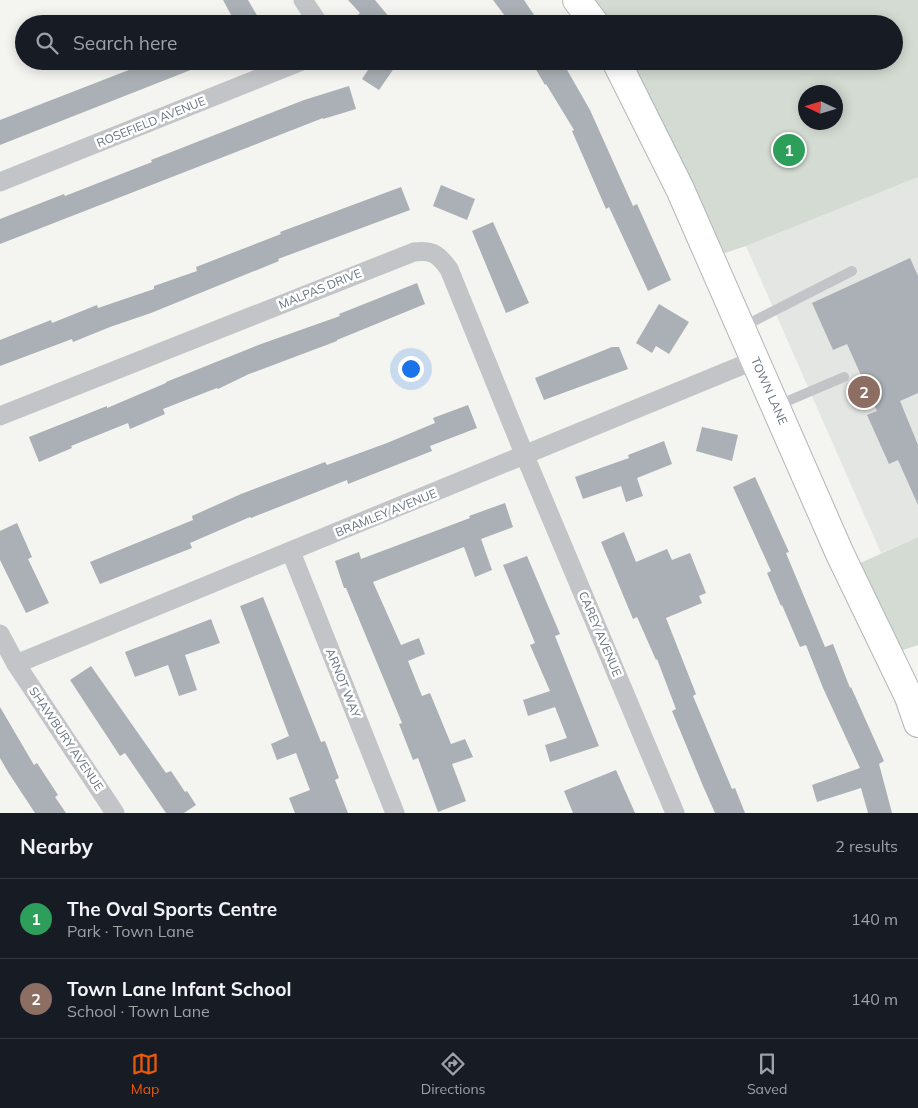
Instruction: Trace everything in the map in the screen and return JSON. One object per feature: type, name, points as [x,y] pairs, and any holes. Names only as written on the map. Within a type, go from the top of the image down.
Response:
[{"type":"main road","points":[[577,0],[588,15]]},
{"type":"main road","name":"TOWN LANE","points":[[620,70],[680,189],[840,554],[909,697],[918,723]]},
{"type":"street","points":[[303,0],[313,15]]},
{"type":"street","name":"ROSEFIELD AVENUE","points":[[0,182],[280,70]]},
{"type":"street","name":"MALPAS DRIVE","points":[[0,416],[414,252],[426,251],[440,257],[449,269],[525,456]]},
{"type":"street","name":"BRAMLEY AVENUE","points":[[16,664],[755,360]]},
{"type":"street","name":"CAREY AVENUE","points":[[525,456],[675,813]]},
{"type":"street","name":"ARNOT WAY","points":[[291,552],[395,813]]},
{"type":"street","points":[[0,634],[16,664]]},
{"type":"street","name":"SHAWBURY AVENUE","points":[[16,664],[115,813]]},
{"type":"lane","points":[[741,327],[852,271]]},
{"type":"lane","points":[[775,406],[844,377]]},
{"type":"shaded area","points":[[577,0],[918,0],[918,177],[746,246],[710,258],[620,70],[903,70],[903,15],[588,15]]},
{"type":"shaded area","points":[[918,174],[918,537],[881,553],[746,246]]},
{"type":"shaded area","points":[[918,537],[918,645],[888,655],[847,569]]},
{"type":"building","points":[[223,0],[248,0],[257,15],[231,15]]},
{"type":"building","points":[[348,0],[375,0],[388,15],[358,15],[360,13]]},
{"type":"building","points":[[493,0],[524,0],[534,15],[504,15]]},
{"type":"building","points":[[129,70],[191,70],[0,145],[0,120]]},
{"type":"building","points":[[368,70],[393,70],[379,90],[362,79]]},
{"type":"building","points":[[536,70],[567,70],[590,110],[633,206],[637,204],[671,280],[648,291],[609,207],[606,209],[572,131],[574,130]]},
{"type":"building","points":[[349,86],[356,109],[323,118],[0,244],[0,219],[152,162],[151,160],[304,100]]},
{"type":"building","points":[[441,185],[475,199],[467,220],[433,206]]},
{"type":"building","points":[[401,187],[410,210],[278,259],[279,261],[151,313],[73,342],[72,339],[0,366],[0,340],[51,320],[52,323],[97,305],[98,308],[154,289],[154,286],[197,271],[196,267],[281,234],[280,232]]},
{"type":"building","points":[[493,222],[529,303],[506,313],[472,231]]},
{"type":"building","points":[[910,258],[918,276],[918,393],[900,401],[918,445],[918,505],[898,460],[889,464],[867,415],[877,411],[847,344],[833,350],[812,303]]},
{"type":"building","points":[[417,283],[425,304],[337,341],[249,374],[218,389],[163,409],[165,414],[130,429],[128,423],[71,446],[72,448],[39,462],[29,437],[107,406],[107,408],[261,344],[340,316],[339,314]]},
{"type":"building","points":[[659,304],[689,322],[669,354],[656,346],[652,353],[636,343]]},
{"type":"building","points":[[612,347],[619,347],[628,369],[544,400],[535,378]]},
{"type":"building","points":[[468,405],[477,428],[430,446],[432,451],[348,484],[347,480],[250,517],[190,543],[192,548],[100,584],[90,562],[193,520],[192,516],[241,494],[325,462],[327,465],[387,443],[435,423],[433,418]]},
{"type":"building","points":[[702,427],[738,435],[732,461],[696,451]]},
{"type":"building","points":[[664,441],[672,464],[637,478],[643,496],[626,502],[621,486],[583,499],[575,477],[629,458],[628,455]]},
{"type":"building","points":[[755,477],[789,552],[786,553],[825,647],[833,644],[850,688],[884,761],[879,764],[892,813],[868,813],[861,788],[817,802],[812,785],[860,768],[823,688],[806,645],[800,647],[781,606],[767,573],[771,571],[733,487]]},
{"type":"building","points":[[505,503],[513,527],[481,539],[492,570],[475,577],[464,547],[373,582],[401,645],[419,638],[425,654],[408,661],[422,696],[430,693],[451,744],[465,739],[473,757],[452,764],[466,801],[438,812],[418,758],[413,760],[399,724],[402,723],[346,588],[344,588],[335,561],[359,552],[361,559]]},
{"type":"building","points":[[17,523],[32,557],[28,559],[49,603],[26,613],[0,560],[0,531]]},
{"type":"building","points":[[624,532],[636,562],[667,549],[672,560],[690,553],[706,593],[699,596],[702,603],[666,618],[696,694],[693,696],[732,789],[735,788],[745,813],[715,813],[703,786],[672,711],[676,709],[657,659],[637,617],[633,619],[601,542]]},
{"type":"building","points":[[527,556],[560,634],[555,636],[599,746],[550,762],[545,745],[567,738],[555,707],[528,716],[523,700],[550,691],[530,645],[535,643],[503,565]]},
{"type":"building","points":[[263,597],[321,742],[325,741],[339,778],[335,780],[348,813],[295,813],[289,798],[310,790],[296,753],[277,760],[271,744],[289,736],[240,606]]},
{"type":"building","points":[[211,619],[220,643],[185,655],[197,690],[179,696],[168,665],[135,677],[125,652]]},
{"type":"building","points":[[91,666],[166,773],[171,771],[196,805],[184,813],[166,813],[125,753],[120,756],[70,680]]},
{"type":"building","points":[[0,707],[34,765],[37,763],[58,795],[55,797],[66,813],[35,813],[8,772],[0,758]]},
{"type":"building","points":[[616,770],[635,813],[573,813],[564,791]]},
{"type":"place","name":"The Oval Sports Centre","points":[[789,150]]},
{"type":"place","name":"Town Lane Infant School","points":[[864,392]]}]
